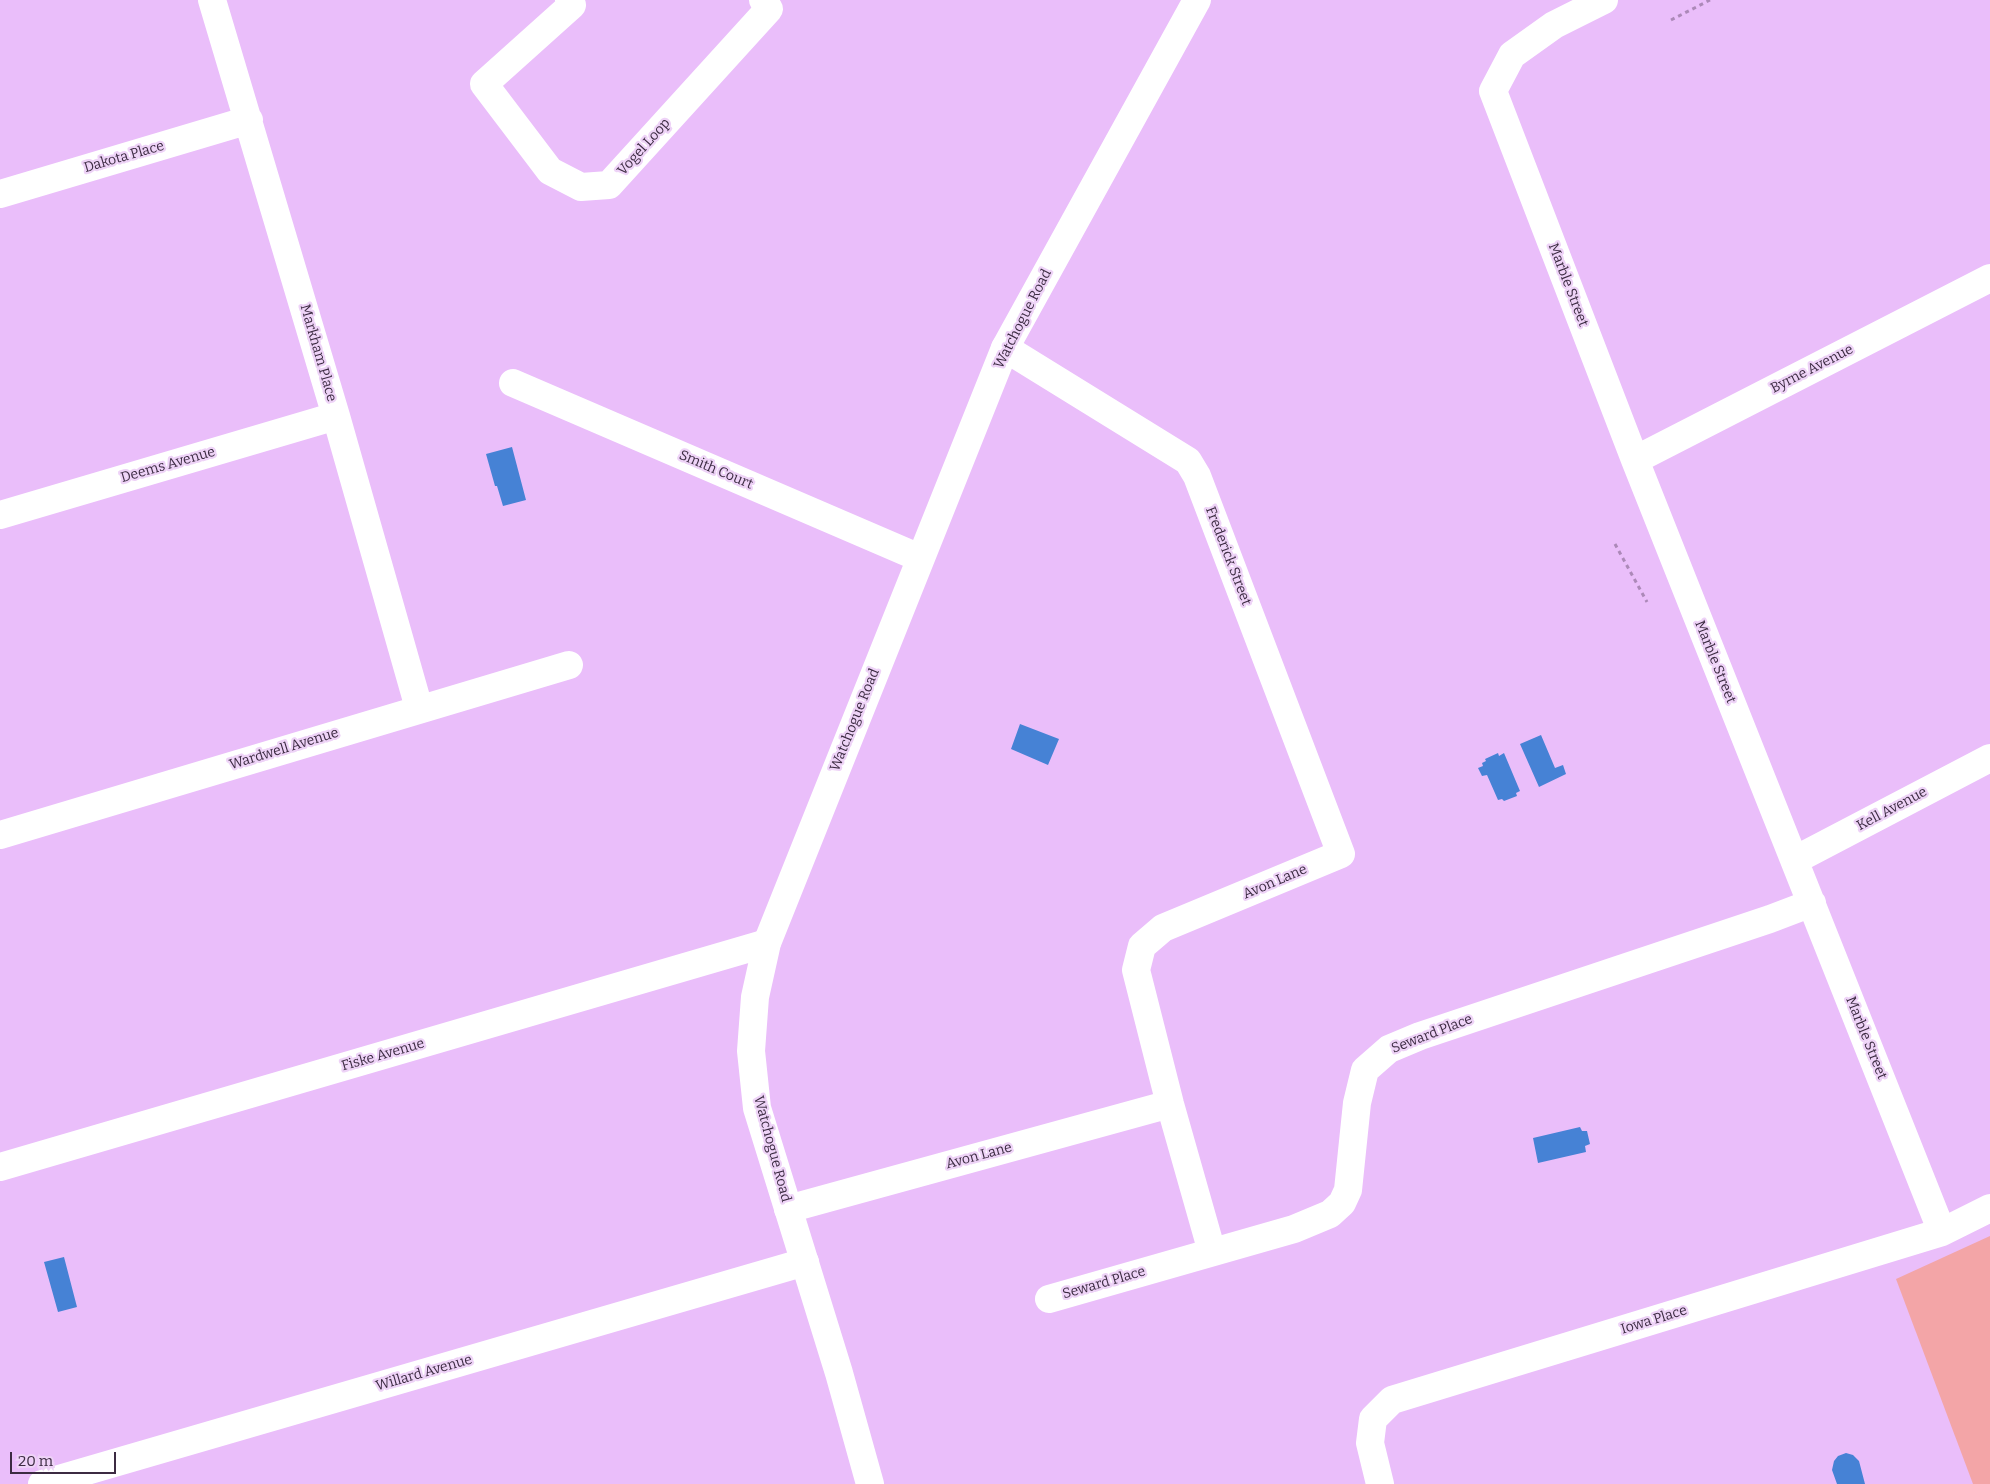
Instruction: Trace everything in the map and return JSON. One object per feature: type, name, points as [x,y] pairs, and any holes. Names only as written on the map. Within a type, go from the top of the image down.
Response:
[{"type":"street","name":"Markham Place","points":[[212,0],[336,416],[419,708]]},
{"type":"street","name":"Vogel Loop","points":[[569,0],[572,5],[484,84],[550,171],[581,187],[609,185],[769,9],[763,0]]},
{"type":"street","name":"Watchogue Road","points":[[870,1484],[805,1262],[757,1108],[751,1051],[754,997],[767,944],[920,558],[1006,348],[1197,0]]},
{"type":"street","name":"Marble Street","points":[[1604,0],[1554,25],[1512,55],[1493,91],[1634,460],[1942,1232]]},
{"type":"street","name":"Dakota Place","points":[[0,194],[249,120]]},
{"type":"street","name":"Byrne Avenue","points":[[1634,460],[1990,278]]},
{"type":"street","name":"Frederick Street","points":[[1006,348],[1188,461],[1197,476],[1341,854]]},
{"type":"street","name":"Smith Court","points":[[513,382],[920,558]]},
{"type":"street","name":"Deems Avenue","points":[[0,514],[336,416]]},
{"type":"street","name":"Wardwell Avenue","points":[[0,835],[419,708],[569,665]]},
{"type":"street","name":"Kell Avenue","points":[[1794,860],[1990,758]]},
{"type":"street","name":"Avon Lane","points":[[1212,1252],[1170,1104],[1136,970],[1142,946],[1163,928],[1341,854]]},
{"type":"street","name":"Seward Place","points":[[1049,1298],[1294,1229],[1330,1214],[1342,1203],[1348,1190],[1357,1103],[1365,1070],[1389,1049],[1420,1036],[1770,919],[1812,903]]},
{"type":"street","name":"Fiske Avenue","points":[[0,1167],[767,944]]},
{"type":"street","name":"Avon Lane","points":[[788,1208],[1170,1104]]},
{"type":"street","name":"Iowa Place","points":[[1380,1484],[1370,1444],[1373,1419],[1392,1400],[1942,1232],[1990,1208]]},
{"type":"street","name":"Willard Avenue","points":[[42,1484],[805,1262]]},
{"type":"path","points":[[1671,20],[1710,0]]},
{"type":"path","points":[[1615,544],[1647,602]]},
{"type":"shaded area","points":[[1990,1236],[1990,1484],[1973,1484],[1896,1279]]},
{"type":"water","points":[[512,447],[526,500],[503,506],[486,454]]},
{"type":"water","points":[[1020,724],[1059,739],[1048,765],[1011,749]]},
{"type":"water","points":[[1541,735],[1555,768],[1563,765],[1566,774],[1539,787],[1520,744]]},
{"type":"water","points":[[1498,753],[1499,756],[1504,753],[1520,791],[1516,793],[1517,796],[1504,801],[1502,799],[1498,800],[1487,775],[1482,776],[1478,768],[1483,766],[1482,763],[1486,761],[1485,759]]},
{"type":"water","points":[[1580,1127],[1582,1131],[1587,1131],[1590,1144],[1585,1146],[1586,1152],[1538,1163],[1533,1138]]},
{"type":"water","points":[[64,1257],[77,1307],[58,1312],[44,1262]]},
{"type":"water","points":[[1846,1453],[1853,1455],[1859,1461],[1865,1484],[1837,1484],[1832,1470],[1834,1461],[1838,1456]]}]
